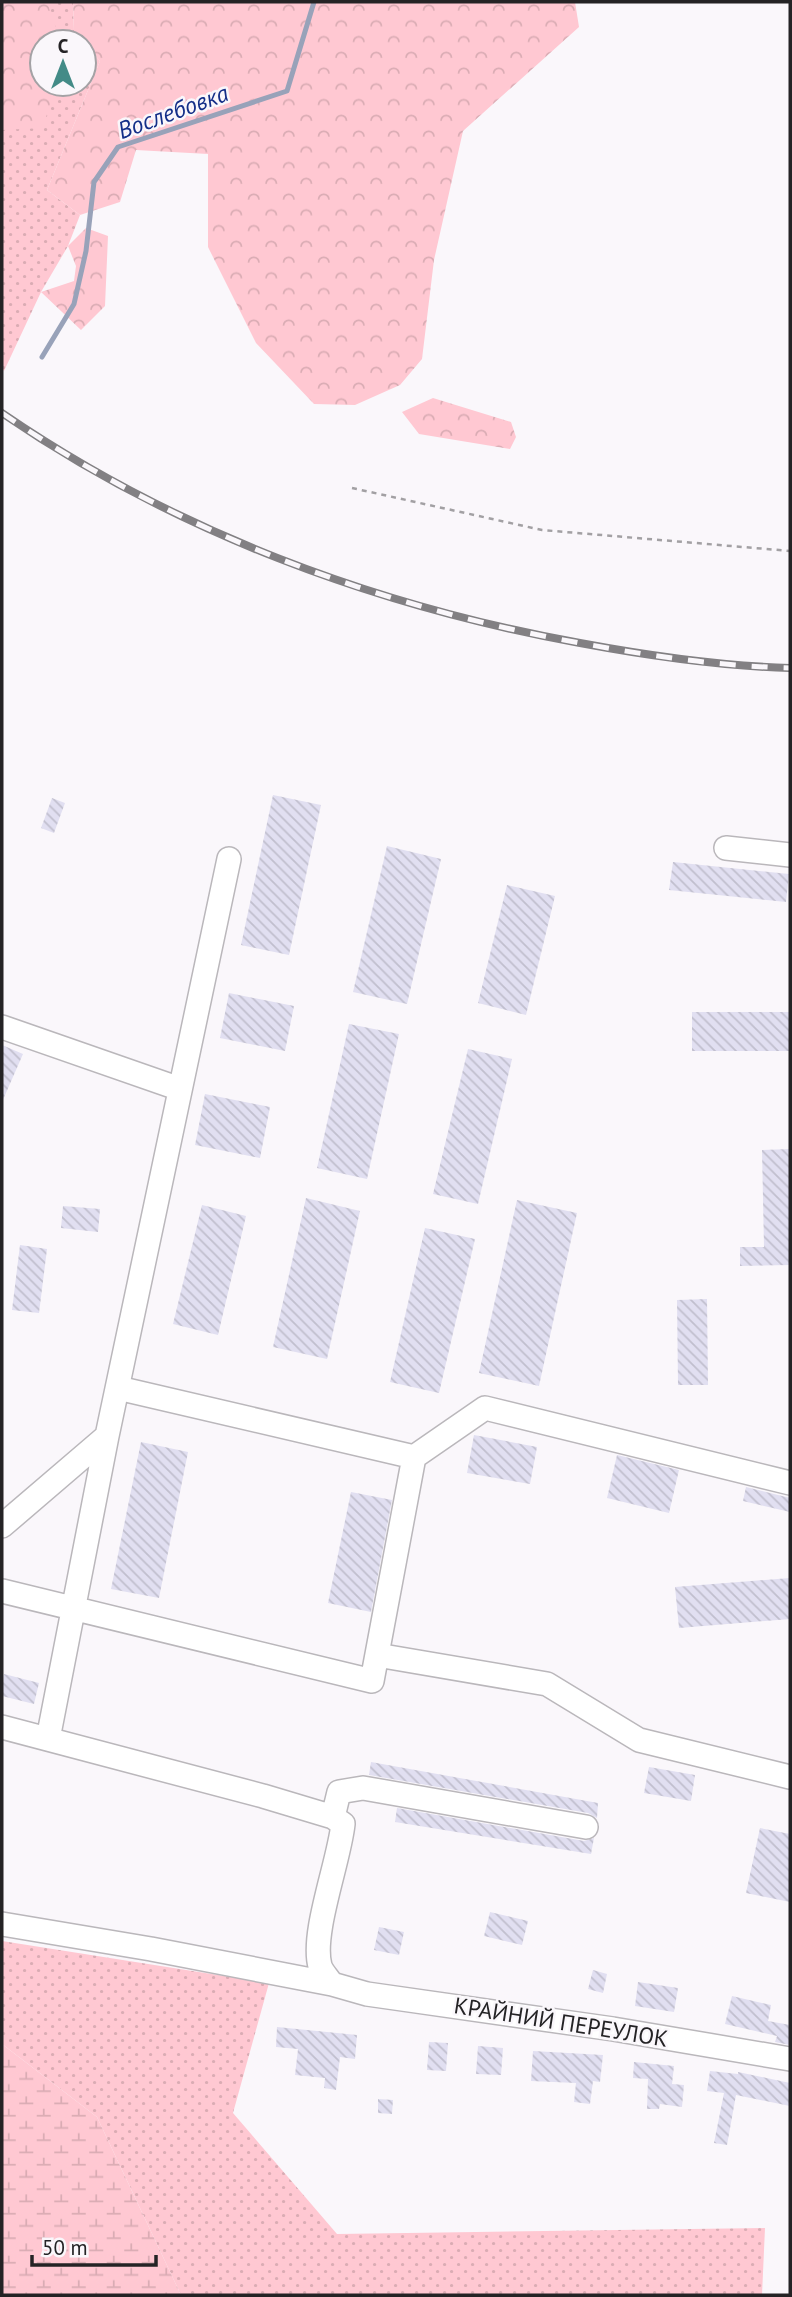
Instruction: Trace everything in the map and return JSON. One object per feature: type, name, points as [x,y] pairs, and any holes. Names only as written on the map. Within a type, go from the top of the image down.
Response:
[{"type":"street","points":[[726,848],[790,855]]},
{"type":"street","points":[[48,1739],[107,1436],[229,859]]},
{"type":"street","points":[[2,1027],[180,1089]]},
{"type":"street","points":[[118,1388],[414,1457]]},
{"type":"street","points":[[2,1591],[372,1681],[414,1457],[485,1409],[790,1483]]},
{"type":"street","points":[[2,1527],[107,1436]]},
{"type":"street","points":[[377,1655],[547,1684],[639,1740],[790,1777]]},
{"type":"street","points":[[2,1727],[333,1817],[343,1824],[341,1845],[318,1940],[320,1967],[332,1984]]},
{"type":"street","points":[[333,1817],[339,1792],[363,1788],[586,1826]]},
{"type":"street","name":"КРАЙНИЙ ПЕРЕУЛОК","points":[[2,1924],[151,1949],[332,1984],[368,1994],[613,2029],[790,2059]]},
{"type":"path","points":[[352,488],[542,530],[790,551]]},
{"type":"green space","points":[[2,2],[73,2],[74,28],[28,28],[28,98],[85,98],[47,190],[80,215],[68,246],[41,292],[4,371]]},
{"type":"green space","points":[[2,2],[47,2],[56,28],[28,28],[28,98],[53,98],[42,128],[2,130]]},
{"type":"green space","points":[[73,2],[575,2],[579,27],[463,131],[434,260],[422,359],[400,385],[355,405],[314,404],[256,343],[208,247],[208,154],[136,150],[120,202],[80,215],[47,190],[85,98],[98,98],[98,28],[74,28]]},
{"type":"green space","points":[[86,228],[108,236],[105,306],[81,330],[41,292],[74,281],[76,266],[68,246]]},
{"type":"green space","points":[[433,398],[511,422],[516,437],[510,449],[419,434],[402,412]]},
{"type":"green space","points":[[2,1941],[269,1983],[233,2113],[337,2234],[765,2228],[762,2295],[181,2295],[97,2117],[2,2044]]},
{"type":"green space","points":[[2,2044],[97,2117],[181,2295],[2,2295]]},
{"type":"building","points":[[273,795],[321,805],[289,955],[241,945]]},
{"type":"building","points":[[52,798],[65,803],[54,833],[41,828]]},
{"type":"building","points":[[387,846],[441,859],[407,1004],[353,992]]},
{"type":"building","points":[[673,862],[789,874],[786,902],[669,890]]},
{"type":"building","points":[[507,885],[555,896],[526,1015],[478,1003]]},
{"type":"building","points":[[229,993],[294,1006],[285,1051],[220,1038]]},
{"type":"building","points":[[692,1012],[790,1012],[790,1051],[692,1051]]},
{"type":"building","points":[[349,1024],[399,1034],[367,1179],[317,1168]]},
{"type":"building","points":[[2,1045],[23,1054],[2,1102]]},
{"type":"building","points":[[468,1049],[512,1059],[478,1204],[433,1194]]},
{"type":"building","points":[[205,1094],[270,1107],[260,1158],[195,1145]]},
{"type":"building","points":[[790,1149],[790,1265],[740,1266],[740,1247],[764,1247],[762,1150]]},
{"type":"building","points":[[306,1198],[360,1211],[327,1359],[273,1347]]},
{"type":"building","points":[[517,1200],[577,1213],[539,1386],[479,1373]]},
{"type":"building","points":[[202,1205],[246,1216],[218,1335],[173,1324]]},
{"type":"building","points":[[63,1206],[100,1209],[98,1232],[61,1228]]},
{"type":"building","points":[[425,1228],[475,1239],[439,1393],[390,1382]]},
{"type":"building","points":[[20,1245],[47,1249],[39,1313],[12,1310]]},
{"type":"building","points":[[707,1299],[708,1385],[678,1385],[677,1300]]},
{"type":"building","points":[[474,1435],[537,1447],[530,1484],[467,1473]]},
{"type":"building","points":[[141,1442],[188,1452],[159,1598],[111,1589]]},
{"type":"building","points":[[617,1455],[679,1470],[669,1513],[607,1498]]},
{"type":"building","points":[[746,1487],[790,1498],[790,1512],[743,1501]]},
{"type":"building","points":[[351,1492],[392,1500],[371,1612],[328,1603]]},
{"type":"building","points":[[790,1578],[790,1619],[679,1628],[675,1587]]},
{"type":"building","points":[[4,1674],[39,1683],[34,1704],[2,1696]]},
{"type":"building","points":[[371,1762],[598,1803],[597,1818],[588,1813],[369,1775]]},
{"type":"building","points":[[649,1767],[695,1775],[691,1801],[644,1793]]},
{"type":"building","points":[[397,1808],[584,1841],[594,1838],[591,1854],[395,1822]]},
{"type":"building","points":[[760,1828],[790,1834],[790,1902],[746,1893]]},
{"type":"building","points":[[490,1912],[528,1921],[522,1945],[484,1936]]},
{"type":"building","points":[[379,1927],[404,1932],[399,1955],[374,1950]]},
{"type":"building","points":[[593,1970],[607,1974],[603,1993],[588,1989]]},
{"type":"building","points":[[638,1982],[678,1988],[674,2012],[635,2006]]},
{"type":"building","points":[[732,1996],[771,2005],[768,2021],[790,2025],[790,2045],[775,2042],[777,2036],[725,2024]]},
{"type":"building","points":[[277,2027],[357,2035],[355,2059],[340,2057],[336,2090],[324,2088],[325,2078],[295,2075],[298,2049],[276,2047]]},
{"type":"building","points":[[429,2042],[448,2043],[446,2071],[427,2070]]},
{"type":"building","points":[[478,2046],[503,2048],[501,2075],[476,2074]]},
{"type":"building","points":[[533,2051],[603,2055],[600,2082],[593,2081],[590,2104],[574,2102],[576,2083],[531,2081]]},
{"type":"building","points":[[634,2062],[674,2066],[672,2084],[684,2085],[682,2107],[660,2104],[659,2109],[647,2109],[648,2079],[633,2078]]},
{"type":"building","points":[[710,2071],[738,2072],[790,2083],[790,2106],[736,2095],[727,2145],[714,2143],[724,2093],[707,2091]]},
{"type":"building","points":[[378,2099],[393,2100],[392,2114],[378,2113]]},
{"type":"waterway","name":"Вослебовка","points":[[42,357],[74,304],[86,251],[94,182],[118,147],[287,91],[314,2]]},
{"type":"railway","points":[[2,413],[136,494],[206,528],[352,585],[427,608],[580,643],[685,660],[790,668]]}]
